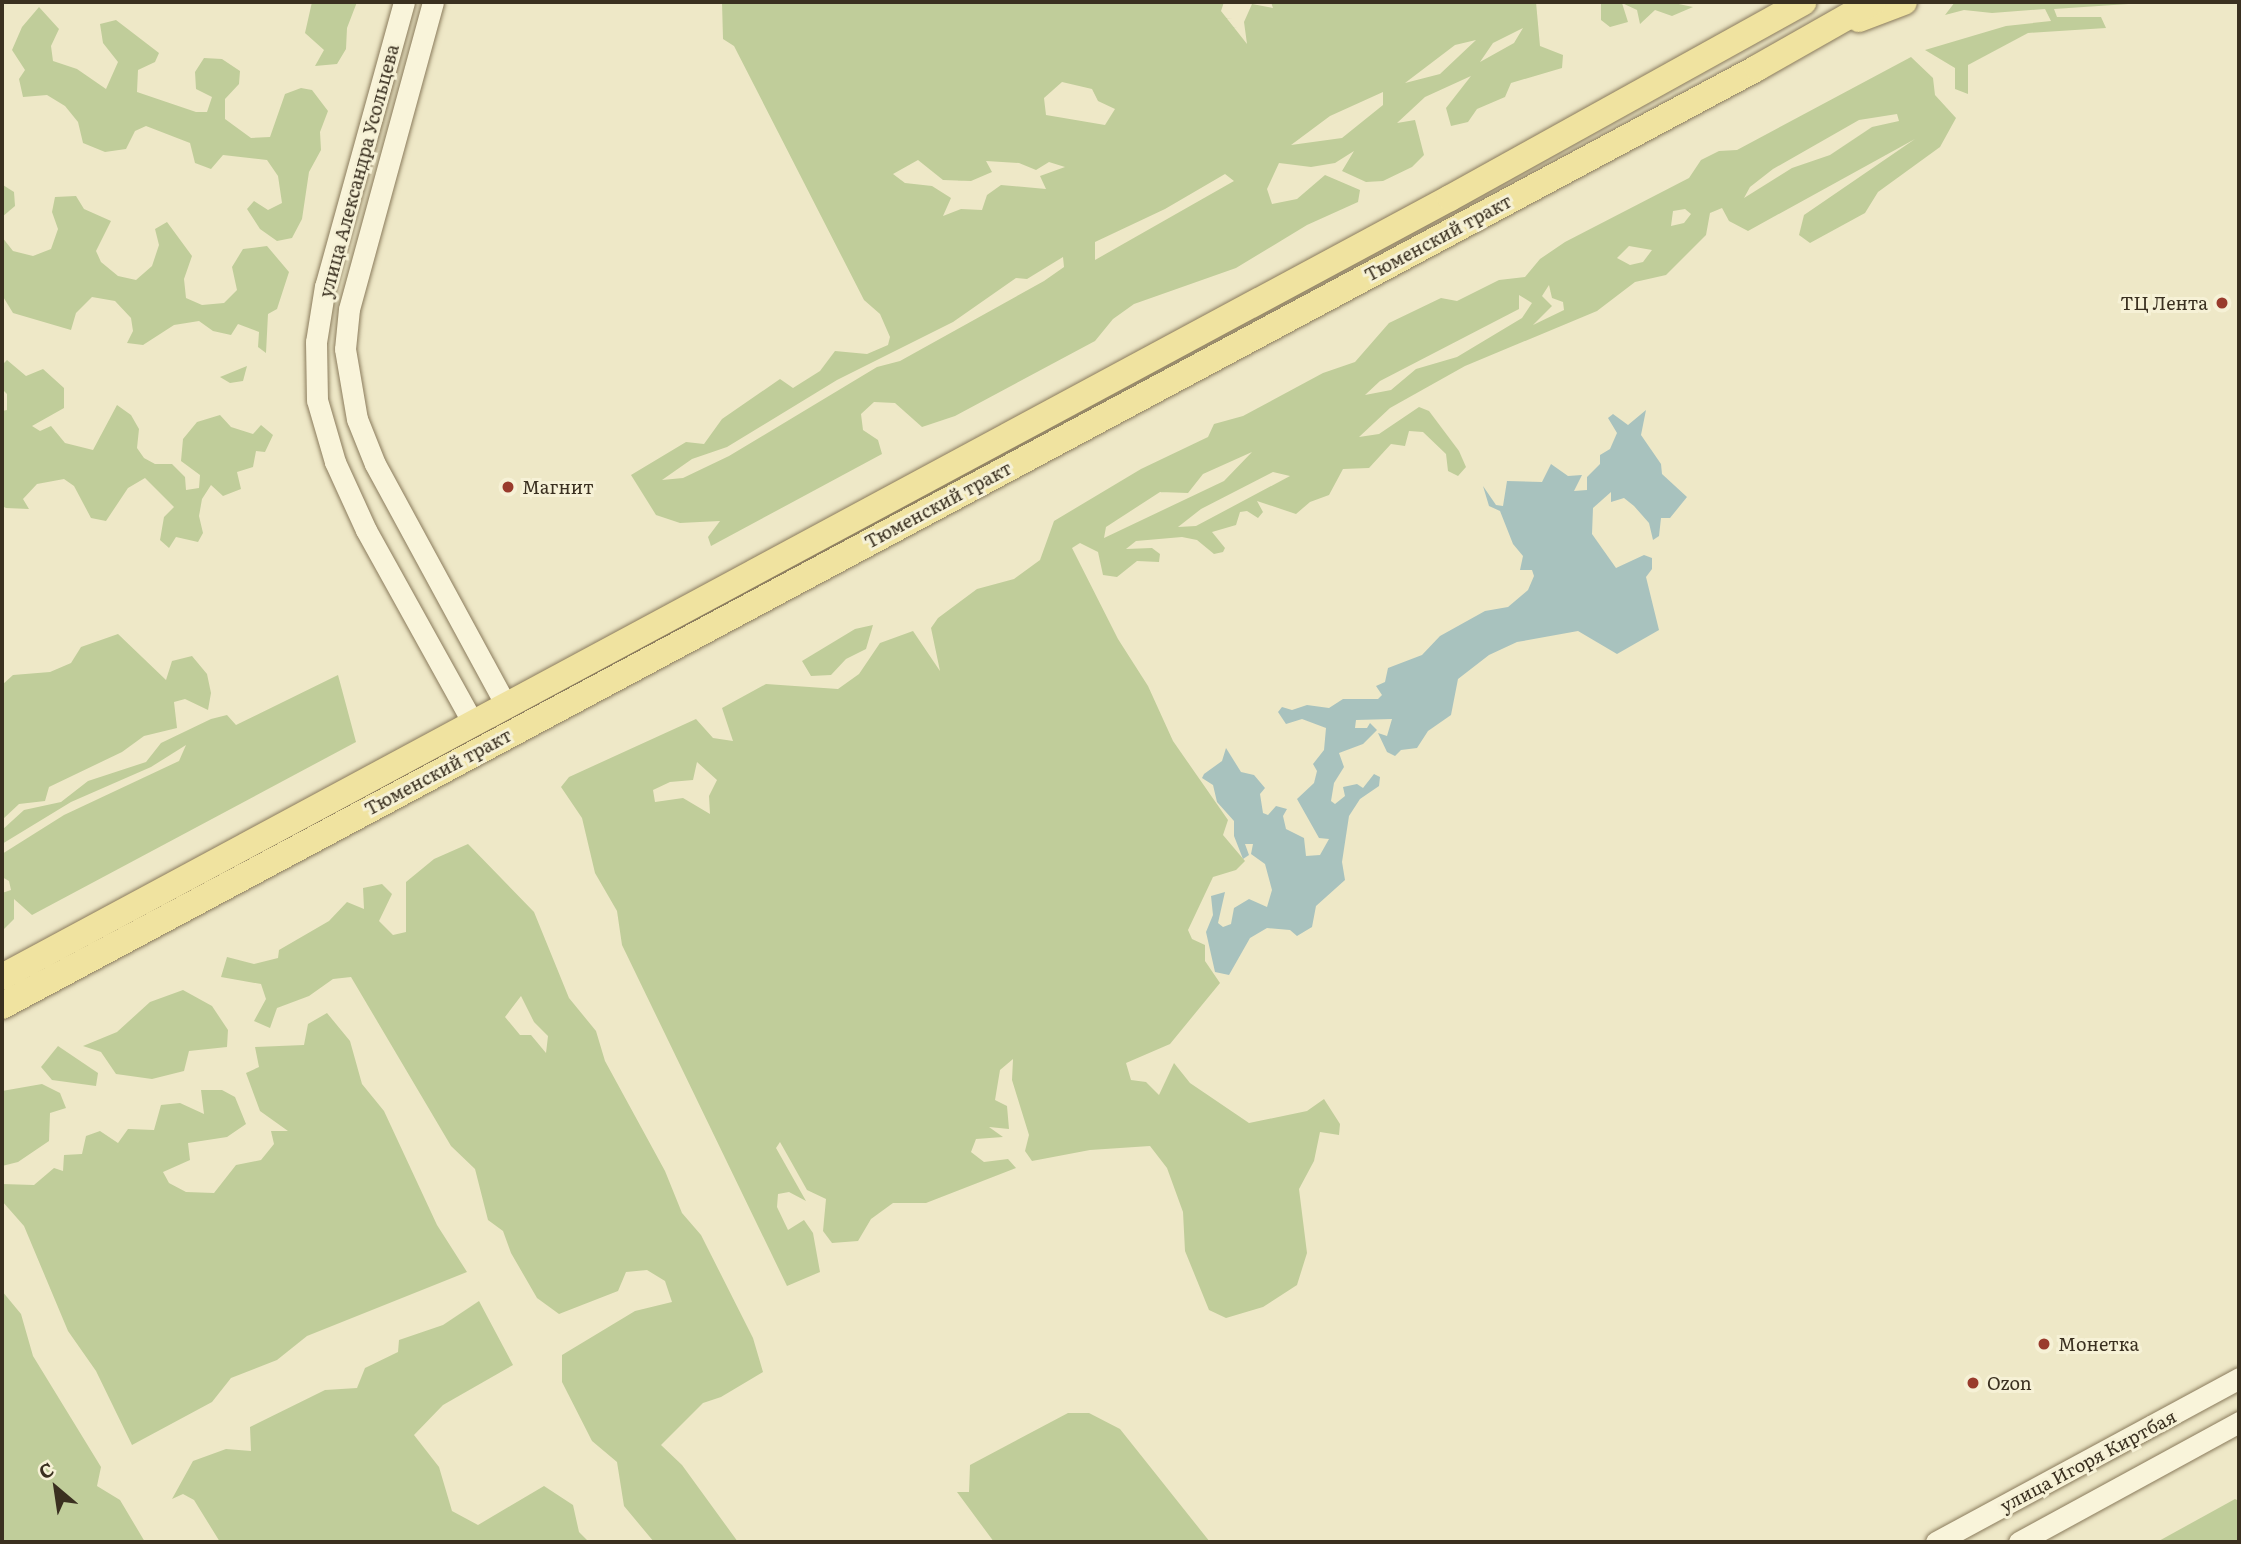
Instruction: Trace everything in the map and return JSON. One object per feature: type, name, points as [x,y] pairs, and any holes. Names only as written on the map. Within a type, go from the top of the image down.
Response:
[{"type":"main road","name":"Тюменский тракт","points":[[2,977],[1450,198],[1803,2]]},
{"type":"main road","name":"Тюменский тракт","points":[[2,1006],[1756,68],[1873,2]]},
{"type":"main road","points":[[1756,68],[1904,2]]},
{"type":"street","name":"улица Александра Усольцева","points":[[404,2],[325,286],[316,342],[317,400],[335,462],[366,530],[473,723]]},
{"type":"street","name":"улица Александра Усольцева","points":[[433,2],[349,309],[345,349],[358,419],[375,464],[506,705]]},
{"type":"street","name":"улица Игоря Киртбая","points":[[1937,1542],[2239,1378]]},
{"type":"street","name":"улица Игоря Киртбая","points":[[2020,1542],[2239,1422]]},
{"type":"green space","points":[[312,2],[357,2],[347,28],[346,49],[337,64],[315,66],[324,50],[305,33]]},
{"type":"green space","points":[[722,2],[1224,2],[1221,11],[1247,44],[1244,22],[1252,4],[1273,8],[1271,2],[1536,2],[1540,46],[1563,55],[1562,68],[1511,83],[1505,97],[1477,109],[1468,122],[1451,126],[1446,108],[1471,76],[1425,97],[1397,123],[1415,120],[1424,155],[1412,167],[1383,181],[1366,182],[1342,171],[1354,151],[1335,163],[1311,167],[1279,163],[1267,189],[1272,204],[1297,199],[1325,175],[1360,190],[1358,202],[1307,225],[1236,268],[1134,304],[1113,319],[1095,341],[955,416],[922,427],[895,403],[874,402],[861,414],[863,430],[878,440],[882,454],[711,546],[708,537],[720,521],[680,523],[656,515],[631,475],[686,442],[704,444],[722,419],[780,379],[793,388],[820,371],[835,351],[867,354],[888,345],[890,337],[880,314],[864,300],[734,46],[723,39]],"holes":[[[1523,28],[1514,43],[1480,62],[1493,43]],[[1476,40],[1440,74],[1405,83],[1455,45]],[[1062,82],[1092,89],[1098,101],[1115,109],[1105,125],[1046,115],[1044,98]],[[1383,92],[1383,105],[1342,138],[1291,145],[1330,116]],[[918,160],[943,180],[971,181],[992,172],[986,161],[1019,163],[1036,170],[1049,162],[1065,167],[1040,176],[1046,189],[1001,185],[987,195],[982,210],[961,209],[943,216],[951,198],[932,186],[905,183],[893,174]],[[1225,174],[1234,181],[1095,260],[1095,242],[1165,209]],[[1063,257],[1064,267],[1044,281],[900,361],[877,367],[729,456],[683,478],[662,480],[692,459],[727,447],[837,380],[953,322],[1016,278],[1027,279]]]},
{"type":"green space","points":[[1601,2],[1669,2],[1693,7],[1672,16],[1655,10],[1640,24],[1637,10],[1622,3],[1628,22],[1610,27],[1601,20]]},
{"type":"green space","points":[[1955,2],[2158,2],[2054,9],[2057,17],[2101,17],[2106,28],[2028,33],[1968,65],[1968,94],[1955,89],[1955,68],[1925,50],[2006,26],[2051,21],[2045,9],[1992,13],[1964,10],[1945,15]]},
{"type":"green space","points":[[39,7],[59,29],[51,46],[53,61],[77,69],[106,89],[118,62],[103,43],[100,24],[116,20],[159,53],[155,62],[138,70],[137,92],[196,112],[207,112],[212,97],[196,89],[195,72],[204,58],[222,59],[240,71],[239,84],[225,99],[225,119],[251,138],[270,137],[285,94],[301,88],[312,90],[328,111],[320,132],[321,150],[309,172],[302,219],[292,238],[277,241],[260,229],[247,209],[254,201],[268,210],[282,203],[278,176],[267,160],[223,155],[211,169],[195,163],[190,143],[146,126],[135,131],[126,149],[105,152],[83,143],[78,122],[65,106],[47,95],[23,97],[19,79],[25,70],[12,50],[22,27]]},
{"type":"green space","points":[[1911,57],[1933,78],[1935,95],[1956,118],[1940,147],[1878,192],[1865,213],[1810,243],[1799,235],[1804,215],[1915,139],[1748,231],[1729,221],[1722,208],[1710,213],[1706,235],[1666,275],[1635,282],[1597,311],[1465,366],[1390,408],[1359,437],[1379,434],[1419,407],[1429,411],[1459,451],[1466,467],[1458,476],[1448,471],[1446,454],[1423,432],[1409,431],[1405,446],[1391,444],[1369,468],[1343,469],[1329,495],[1310,502],[1296,514],[1257,501],[1263,512],[1258,518],[1247,511],[1240,512],[1236,525],[1212,532],[1225,548],[1223,552],[1214,554],[1197,540],[1182,537],[1136,541],[1126,549],[1152,548],[1160,554],[1159,562],[1137,561],[1117,577],[1103,575],[1098,552],[1080,543],[1072,548],[1118,639],[1148,686],[1173,741],[1228,820],[1223,835],[1245,861],[1236,870],[1213,877],[1188,930],[1192,939],[1205,945],[1205,961],[1220,983],[1170,1044],[1126,1063],[1131,1080],[1146,1082],[1159,1095],[1174,1063],[1190,1083],[1249,1123],[1307,1111],[1324,1099],[1340,1124],[1339,1135],[1320,1132],[1314,1161],[1299,1189],[1307,1253],[1297,1285],[1263,1307],[1226,1318],[1209,1310],[1185,1251],[1183,1212],[1167,1168],[1150,1146],[1090,1150],[1032,1161],[1025,1151],[1029,1135],[1012,1080],[1013,1059],[1000,1070],[995,1100],[1007,1106],[1009,1129],[989,1127],[1003,1137],[976,1139],[971,1152],[984,1162],[1008,1159],[1016,1168],[926,1203],[893,1203],[871,1219],[858,1241],[832,1243],[823,1231],[826,1199],[807,1190],[780,1142],[776,1148],[806,1201],[789,1192],[778,1194],[777,1207],[788,1230],[804,1220],[813,1233],[820,1272],[787,1286],[622,945],[617,911],[595,873],[582,818],[561,787],[569,777],[696,719],[713,738],[733,741],[722,708],[766,684],[838,689],[859,674],[880,643],[913,631],[940,671],[931,628],[938,618],[977,589],[1014,579],[1040,560],[1054,521],[1141,469],[1208,437],[1214,424],[1243,416],[1323,373],[1355,362],[1389,323],[1441,298],[1457,301],[1499,280],[1525,277],[1540,259],[1565,242],[1689,178],[1701,160],[1719,151],[1737,150]],"holes":[[[1897,114],[1899,121],[1872,127],[1830,155],[1792,168],[1744,198],[1750,187],[1773,169],[1859,120]],[[1685,209],[1691,214],[1684,223],[1671,226],[1673,211]],[[1629,246],[1652,250],[1643,262],[1630,265],[1617,258]],[[1549,285],[1552,298],[1563,302],[1564,310],[1533,325],[1552,306],[1542,296]],[[1519,295],[1532,303],[1522,318],[1457,357],[1416,369],[1391,390],[1365,395],[1380,381],[1519,309]],[[1252,452],[1224,481],[1104,538],[1106,527],[1160,492],[1188,493],[1203,474]],[[1273,472],[1290,476],[1196,526],[1178,527],[1201,509]],[[697,762],[717,780],[709,796],[710,814],[683,798],[655,802],[653,790],[670,782],[693,780]]]},
{"type":"green space","points":[[3,185],[14,192],[15,206],[2,217]]},
{"type":"green space","points":[[76,196],[84,209],[111,221],[96,251],[101,262],[118,276],[136,280],[152,266],[159,245],[155,229],[167,222],[192,256],[184,279],[186,298],[202,305],[224,303],[237,290],[232,267],[243,249],[267,246],[289,272],[277,309],[268,314],[266,353],[258,347],[259,332],[238,324],[231,335],[213,331],[199,321],[174,325],[143,345],[127,343],[133,331],[131,318],[115,301],[92,297],[76,313],[71,330],[13,313],[2,295],[2,237],[13,251],[33,256],[51,249],[58,229],[52,212],[55,197]]},
{"type":"green space","points":[[7,360],[26,376],[43,369],[64,388],[64,408],[32,426],[40,431],[51,426],[65,443],[93,450],[117,405],[131,415],[139,429],[137,448],[144,458],[155,464],[172,464],[185,477],[186,490],[199,488],[200,475],[181,461],[183,439],[197,422],[220,415],[231,427],[253,434],[261,425],[273,435],[265,452],[256,451],[253,467],[237,472],[241,489],[223,496],[211,485],[202,499],[199,516],[203,533],[198,542],[176,537],[169,548],[160,540],[164,517],[174,507],[145,478],[128,488],[106,521],[91,518],[74,486],[64,479],[37,484],[23,499],[29,509],[6,508],[2,506],[2,411],[7,410],[7,394],[2,389],[2,365]]},
{"type":"green space","points":[[247,366],[243,381],[230,383],[220,377]]},
{"type":"green space","points":[[873,625],[866,649],[846,659],[831,675],[811,676],[802,661],[855,629]]},
{"type":"green space","points":[[118,634],[166,680],[172,661],[192,656],[207,674],[211,693],[208,710],[185,699],[174,702],[177,728],[144,736],[122,752],[49,787],[45,801],[19,804],[2,820],[2,685],[13,675],[50,672],[71,663],[81,647]]},
{"type":"green space","points":[[338,675],[356,742],[32,915],[14,899],[14,919],[2,931],[2,893],[11,890],[9,881],[2,877],[2,854],[64,815],[179,761],[186,745],[151,767],[71,802],[2,844],[2,830],[24,810],[61,802],[88,781],[146,762],[161,743],[211,719],[227,715],[236,725]]},
{"type":"green space","points":[[468,844],[534,912],[569,998],[596,1031],[605,1061],[665,1171],[682,1213],[701,1235],[753,1338],[763,1372],[721,1397],[703,1403],[661,1445],[682,1465],[738,1542],[654,1542],[624,1506],[617,1462],[592,1441],[562,1382],[562,1355],[635,1311],[672,1302],[665,1281],[647,1270],[626,1272],[618,1291],[559,1314],[537,1298],[511,1253],[503,1231],[488,1220],[475,1169],[451,1146],[351,977],[333,979],[309,996],[277,1008],[270,1028],[254,1021],[266,999],[261,984],[221,977],[227,957],[254,964],[278,958],[279,950],[329,921],[347,902],[364,909],[363,888],[382,884],[392,894],[379,921],[393,935],[406,932],[406,882],[434,859]],"holes":[[[521,996],[534,1022],[548,1036],[546,1053],[531,1035],[520,1035],[505,1017]]]},
{"type":"green space","points":[[183,990],[212,1006],[228,1030],[227,1047],[189,1051],[184,1071],[152,1079],[116,1074],[101,1052],[83,1046],[117,1032],[150,1002]]},
{"type":"green space","points":[[327,1013],[350,1041],[362,1084],[384,1111],[437,1225],[467,1272],[307,1336],[277,1360],[231,1378],[212,1402],[132,1445],[96,1371],[68,1331],[24,1226],[2,1201],[2,1184],[34,1185],[54,1168],[63,1171],[64,1155],[82,1154],[86,1136],[100,1131],[118,1143],[128,1129],[154,1130],[161,1105],[180,1103],[204,1114],[201,1090],[222,1090],[235,1097],[246,1124],[227,1137],[188,1143],[190,1160],[163,1172],[169,1183],[186,1192],[214,1193],[236,1165],[261,1160],[274,1144],[271,1131],[288,1131],[260,1111],[246,1073],[259,1067],[255,1047],[304,1045],[308,1024]]},
{"type":"green space","points":[[58,1046],[98,1073],[96,1086],[52,1080],[41,1067]]},
{"type":"green space","points":[[42,1084],[60,1093],[66,1108],[50,1113],[49,1141],[18,1162],[2,1166],[2,1091]]},
{"type":"green space","points":[[2,1291],[21,1314],[33,1356],[101,1467],[97,1486],[120,1500],[145,1542],[2,1542]]},
{"type":"green space","points":[[479,1301],[513,1365],[443,1405],[414,1435],[439,1467],[452,1511],[478,1525],[544,1486],[573,1505],[579,1532],[589,1542],[220,1542],[194,1500],[183,1494],[172,1499],[193,1461],[226,1449],[251,1451],[250,1427],[325,1390],[357,1388],[365,1368],[398,1352],[399,1340],[443,1325]]},
{"type":"green space","points":[[1068,1413],[1089,1413],[1120,1429],[1210,1542],[994,1542],[957,1492],[969,1492],[970,1465]]},
{"type":"green space","points":[[2235,1499],[2239,1501],[2238,1542],[2157,1542]]},
{"type":"water","points":[[1646,410],[1641,435],[1661,464],[1662,474],[1687,497],[1670,518],[1661,518],[1659,536],[1653,540],[1649,523],[1624,498],[1611,502],[1611,492],[1593,508],[1592,534],[1616,568],[1644,555],[1652,558],[1652,569],[1646,577],[1659,630],[1617,654],[1578,631],[1517,642],[1489,655],[1458,679],[1451,715],[1428,731],[1417,748],[1401,750],[1395,756],[1387,752],[1378,733],[1387,736],[1392,719],[1356,720],[1355,728],[1367,728],[1370,723],[1377,730],[1363,744],[1339,753],[1344,767],[1334,783],[1331,801],[1335,804],[1345,796],[1343,787],[1357,784],[1363,788],[1374,774],[1380,777],[1379,786],[1360,799],[1349,816],[1342,862],[1345,880],[1316,906],[1312,927],[1297,936],[1290,930],[1267,928],[1250,938],[1229,975],[1215,972],[1206,932],[1213,915],[1211,896],[1225,892],[1218,923],[1223,927],[1231,924],[1234,908],[1249,899],[1267,907],[1272,890],[1265,864],[1251,854],[1253,844],[1245,844],[1249,855],[1243,859],[1234,836],[1234,821],[1217,802],[1213,785],[1202,778],[1204,774],[1222,761],[1226,748],[1241,772],[1254,775],[1265,788],[1260,794],[1263,813],[1268,815],[1276,806],[1287,809],[1283,816],[1286,829],[1304,838],[1306,856],[1320,855],[1329,839],[1319,838],[1297,799],[1314,783],[1317,771],[1313,764],[1324,750],[1326,728],[1302,719],[1286,724],[1278,712],[1282,707],[1292,710],[1307,705],[1329,708],[1343,699],[1378,699],[1382,695],[1376,686],[1385,682],[1388,668],[1422,655],[1440,636],[1485,611],[1508,607],[1528,590],[1534,576],[1532,570],[1520,570],[1523,556],[1513,544],[1500,511],[1489,506],[1483,486],[1496,505],[1503,506],[1507,481],[1542,482],[1551,464],[1568,476],[1582,475],[1574,491],[1587,490],[1587,477],[1600,464],[1600,455],[1610,449],[1617,433],[1608,418],[1613,414],[1628,425]]},
{"type":"place","name":"ТЦ Лента","points":[[2222,303]]},
{"type":"place","name":"Магнит","points":[[508,487]]},
{"type":"place","name":"Монетка","points":[[2044,1344]]},
{"type":"place","name":"Ozon","points":[[1973,1383]]}]
